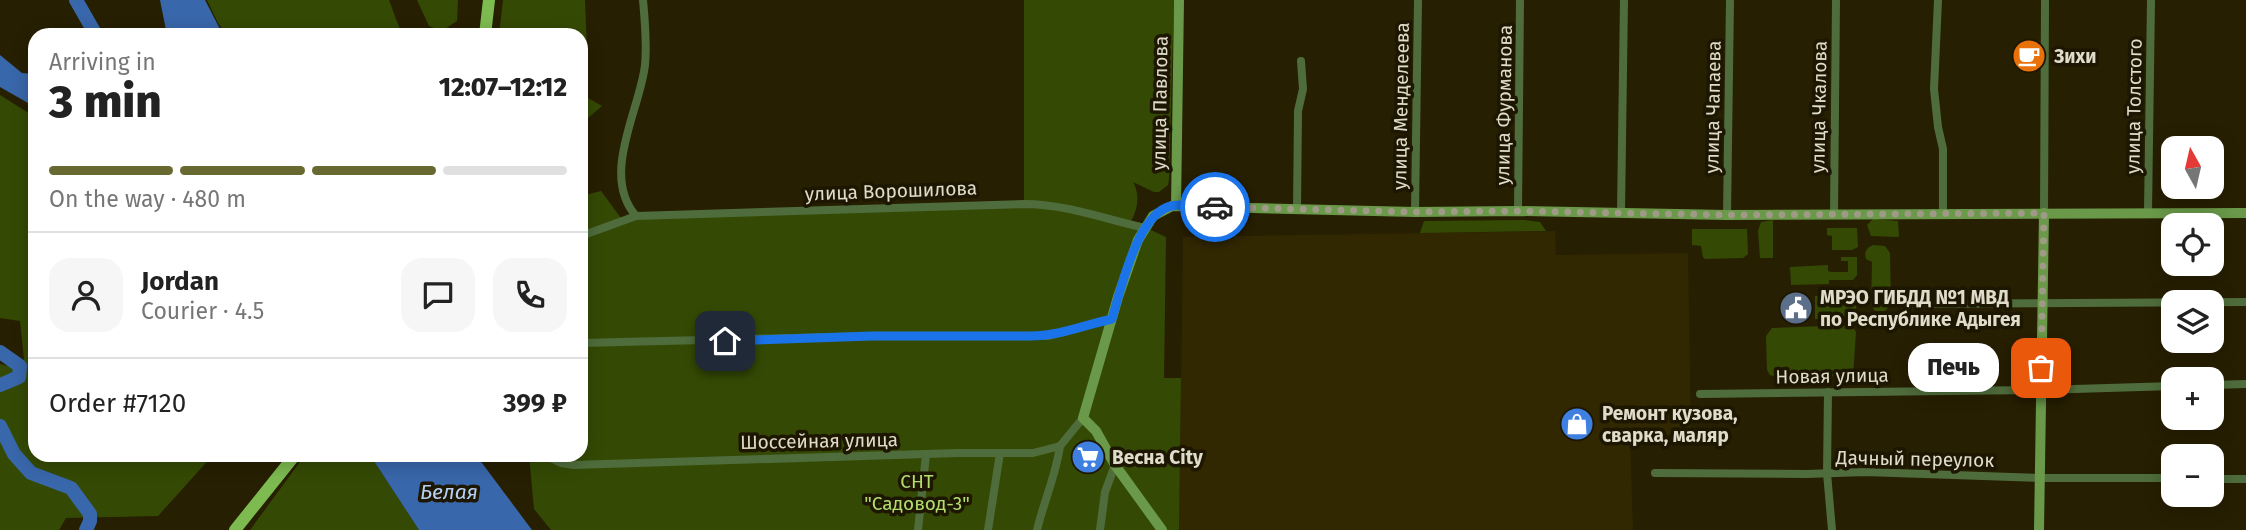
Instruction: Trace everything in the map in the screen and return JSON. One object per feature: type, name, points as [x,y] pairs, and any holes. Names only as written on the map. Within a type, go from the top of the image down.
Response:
[{"type":"main road","points":[[486,28],[489,0]]},
{"type":"main road","points":[[235,530],[289,462]]},
{"type":"street","points":[[636,216],[627,201],[621,168],[624,144],[645,65],[643,0]]},
{"type":"street","name":"улица Павлова","points":[[1176,206],[1179,0]]},
{"type":"street","name":"улица Менделеева","points":[[1415,212],[1418,0]]},
{"type":"street","name":"улица Фурманова","points":[[1518,211],[1520,0]]},
{"type":"street","points":[[1621,212],[1624,0]]},
{"type":"street","name":"улица Чапаева","points":[[1727,215],[1730,0]]},
{"type":"street","name":"улица Чкалова","points":[[1834,214],[1836,0]]},
{"type":"street","points":[[1938,0],[1934,89],[1943,149],[1943,213]]},
{"type":"street","points":[[2039,530],[2045,0]]},
{"type":"street","name":"улица Толстого","points":[[2148,212],[2151,0]]},
{"type":"street","points":[[1297,209],[1298,111],[1303,89],[1301,61]]},
{"type":"street","name":"улица Ворошилова","points":[[588,233],[636,216],[1032,204],[1076,209],[1145,228]]},
{"type":"street","points":[[1037,530],[1057,469],[1060,446],[1077,429],[1083,418],[1138,240],[1160,211],[1176,206],[1727,215],[2246,213]]},
{"type":"street","points":[[1907,303],[2246,303]]},
{"type":"street","points":[[588,343],[860,336],[1049,336],[1112,319]]},
{"type":"street","points":[[2224,385],[2246,384]]},
{"type":"street","name":"Новая улица","points":[[1700,394],[2161,386]]},
{"type":"street","points":[[1828,392],[1827,472],[1832,530]]},
{"type":"street","points":[[1083,418],[1096,430],[1115,465],[1162,530]]},
{"type":"street","name":"Шоссейная улица","points":[[559,462],[574,465],[1033,453],[1060,446]]},
{"type":"street","points":[[988,530],[1000,453]]},
{"type":"street","points":[[918,530],[926,454]]},
{"type":"street","points":[[1100,530],[1105,492],[1115,465]]},
{"type":"street","name":"Дачный переулок","points":[[1655,473],[1865,472],[2039,478],[2161,478]]},
{"type":"street","points":[[2224,479],[2246,479]]},
{"type":"shaded area","points":[[1555,231],[1556,255],[1688,253],[1691,435],[1630,434],[1633,530],[1179,530],[1183,237]]},
{"type":"green space","points":[[207,0],[389,0],[399,28],[222,28]]},
{"type":"green space","points":[[417,0],[458,0],[457,21],[446,28],[429,26]]},
{"type":"green space","points":[[503,0],[585,0],[586,28],[500,28]]},
{"type":"green space","name":"СНТ \"Садовод-3\"","points":[[1024,0],[1174,0],[1168,185],[1159,192],[1154,192],[1133,182],[1137,191],[1137,202],[1131,221],[1166,237],[1164,378],[1181,378],[1179,530],[551,530],[534,509],[530,462],[588,462],[588,233],[623,220],[1024,204]]},
{"type":"green space","points":[[0,95],[28,113],[28,462],[207,462],[158,516],[66,518],[59,530],[0,530],[0,364],[25,370],[20,321],[0,318]]},
{"type":"green space","points":[[588,98],[602,106],[588,118]]},
{"type":"green space","points":[[601,191],[621,218],[588,231],[588,194]]},
{"type":"green space","points":[[1873,219],[1898,221],[1899,237],[1871,236],[1867,225]]},
{"type":"green space","points":[[1773,220],[1773,258],[1760,258],[1758,231],[1761,222]]},
{"type":"green space","points":[[1424,221],[1540,222],[1546,231],[1420,233]]},
{"type":"green space","points":[[1827,228],[1857,228],[1858,247],[1852,250],[1832,250],[1832,236],[1827,235]]},
{"type":"green space","points":[[1692,229],[1747,229],[1748,254],[1743,258],[1705,259],[1701,246],[1692,245]]},
{"type":"green space","points":[[1873,245],[1885,246],[1890,253],[1891,304],[1885,311],[1875,311],[1871,305],[1872,262],[1866,259],[1865,254]]},
{"type":"green space","points":[[1841,257],[1857,257],[1857,275],[1853,280],[1791,285],[1790,267],[1828,265],[1828,271],[1848,272],[1848,261],[1841,261]]},
{"type":"green space","points":[[1857,295],[1856,310],[1850,318],[1815,319],[1815,296]]},
{"type":"green space","points":[[1852,325],[1856,332],[1853,376],[1777,377],[1770,375],[1767,370],[1766,336],[1772,328]]},
{"type":"green space","points":[[300,462],[375,462],[419,530],[250,530]]},
{"type":"water","points":[[160,0],[205,0],[219,28],[166,28]]},
{"type":"water","points":[[0,55],[22,73],[28,73],[28,103],[0,87]]},
{"type":"water","name":"Белая","points":[[375,462],[481,462],[532,530],[419,530]]},
{"type":"waterway","name":"Белая","points":[[76,0],[92,28]]},
{"type":"waterway","points":[[0,352],[20,366],[19,377],[0,385]]},
{"type":"waterway","points":[[0,426],[14,454],[31,473],[71,488],[90,514],[86,530]]},
{"type":"way so far","points":[[1215,207],[1415,212],[1608,211],[1727,215],[2044,213],[2041,368]]},
{"type":"place","name":"Зихи","points":[[2029,56]]},
{"type":"place","name":"МРЭО ГИБДД №1 МВД по Республике Адыгея","points":[[1796,308]]},
{"type":"place","name":"Печь","points":[[2041,368]]},
{"type":"place","name":"Ремонт кузова, сварка, маляр","points":[[1577,424]]},
{"type":"place","name":"Весна City","points":[[1088,457]]},
{"type":"route","points":[[725,341],[872,336],[1049,336],[1067,332],[1112,319],[1138,240],[1154,215],[1172,206],[1215,207]]}]
